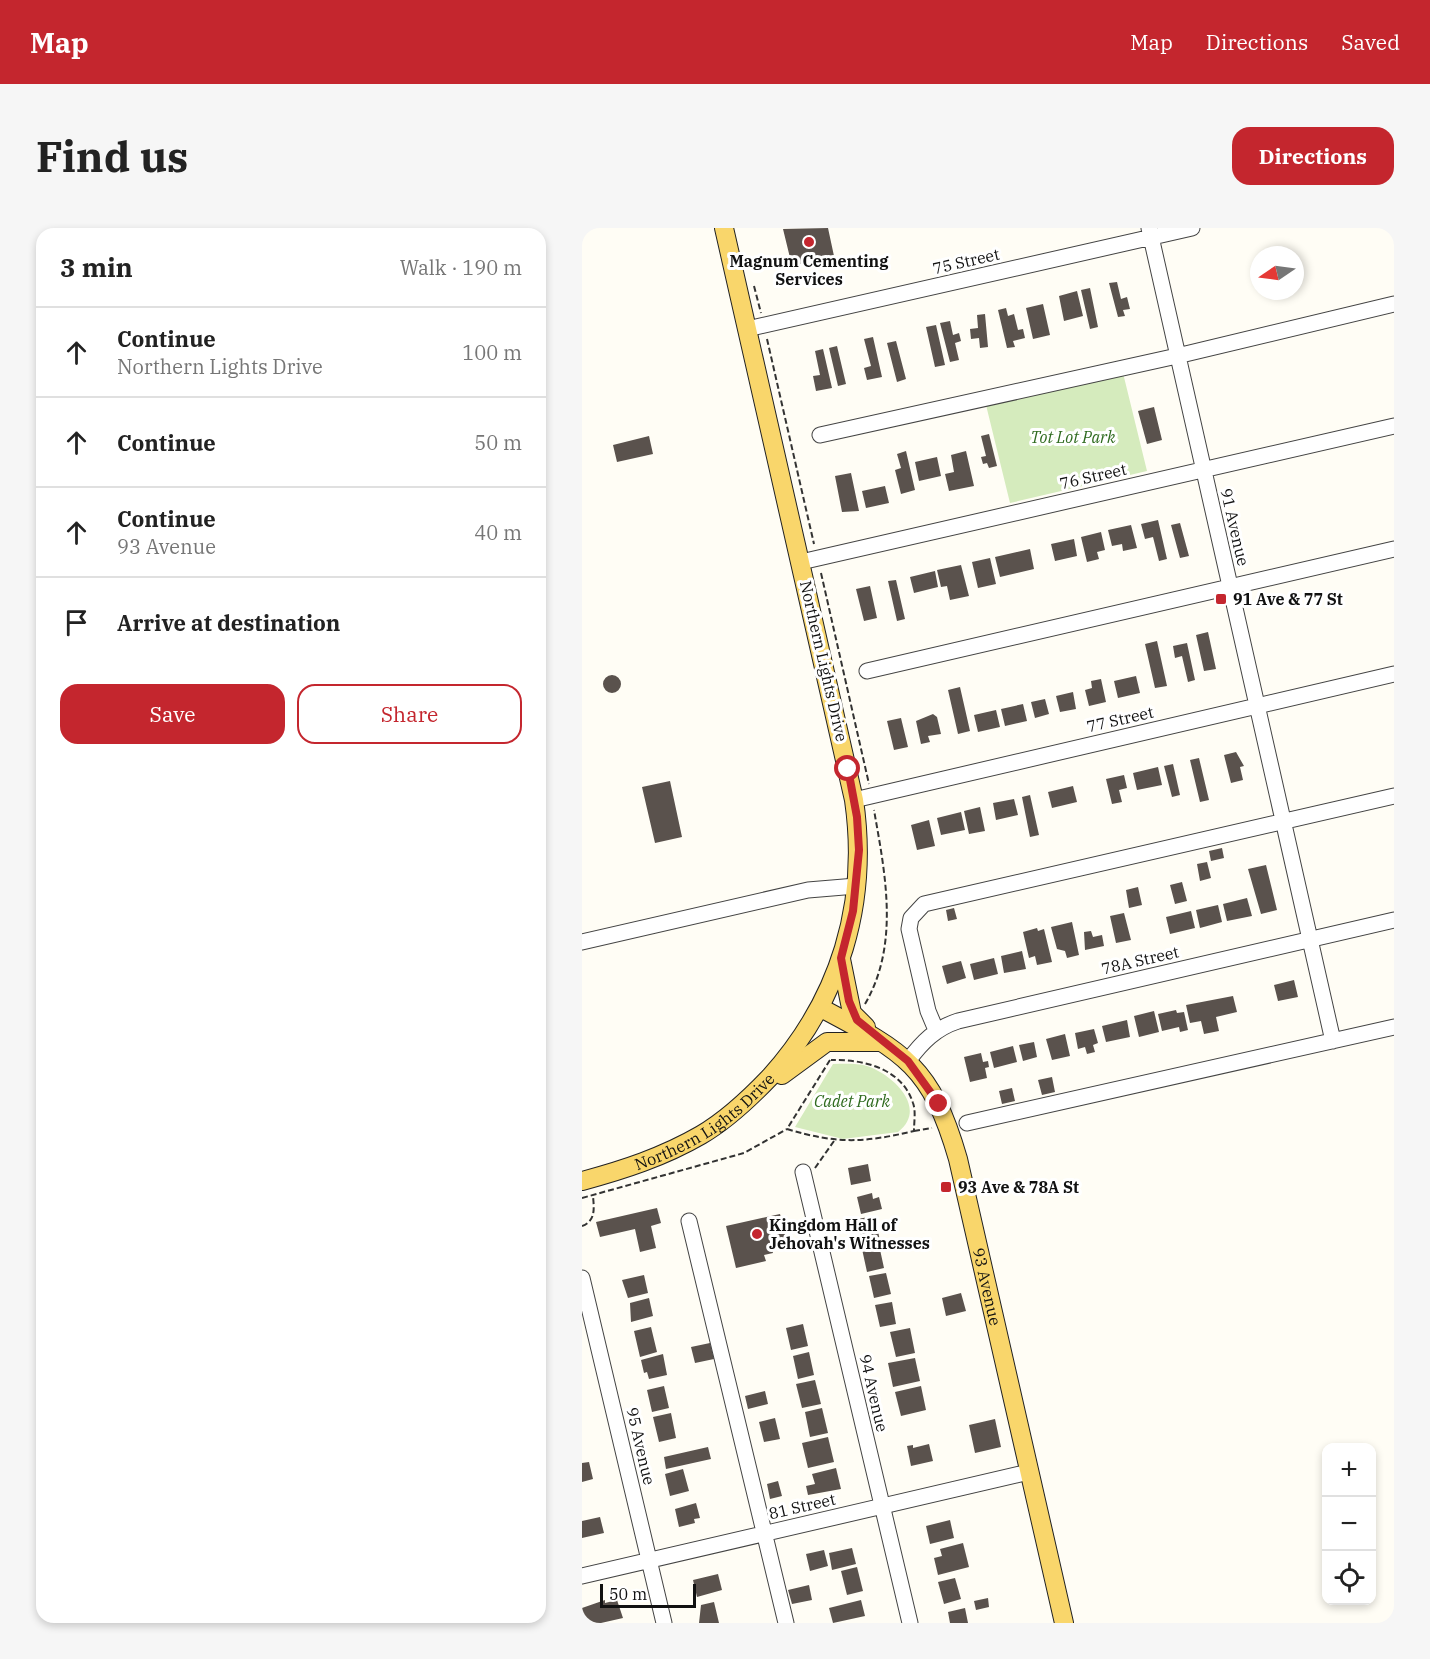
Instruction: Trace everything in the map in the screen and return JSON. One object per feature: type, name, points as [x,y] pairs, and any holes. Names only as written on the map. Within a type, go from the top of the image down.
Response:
[{"type":"main road","name":"Northern Lights Drive","points":[[587,1188],[702,1135],[750,1098],[796,1048],[821,1008],[841,958],[848,936],[856,886],[859,850],[854,800],[809,560],[755,327],[724,228]]},
{"type":"main road","points":[[841,958],[852,1013],[883,1042]]},
{"type":"main road","name":"93 Avenue","points":[[821,1008],[883,1042],[908,1061],[933,1092],[948,1126],[1064,1623]]},
{"type":"main road","points":[[750,1098],[827,1042],[883,1042]]},
{"type":"street","name":"75 Street","points":[[755,327],[1150,233],[1192,228]]},
{"type":"street","name":"91 Avenue","points":[[1150,233],[1333,1041]]},
{"type":"street","points":[[820,435],[1177,356],[1394,304]]},
{"type":"street","name":"76 Street","points":[[809,560],[1394,426]]},
{"type":"street","points":[[867,671],[1394,549]]},
{"type":"street","name":"77 Street","points":[[854,800],[1394,674]]},
{"type":"street","points":[[936,1030],[928,1011],[909,929],[911,918],[924,904],[1394,796]]},
{"type":"street","points":[[582,942],[808,890],[856,886]]},
{"type":"street","name":"78A Street","points":[[908,1061],[920,1045],[936,1030],[958,1021],[1394,920]]},
{"type":"street","points":[[967,1123],[1394,1027]]},
{"type":"street","name":"94 Avenue","points":[[803,1172],[910,1623]]},
{"type":"street","points":[[689,1221],[786,1623]]},
{"type":"street","name":"95 Avenue","points":[[582,1278],[664,1623]]},
{"type":"street","name":"81 Street","points":[[582,1576],[1029,1472]]},
{"type":"path","points":[[753,282],[755,327],[809,560]]},
{"type":"path","points":[[587,1188],[744,1153],[787,1129],[830,1060],[829,1050]]},
{"type":"path","points":[[787,1129],[834,1141],[858,1141],[914,1131],[914,1106],[909,1094],[888,1073],[855,1059],[830,1060]]},
{"type":"path","points":[[807,1188],[819,1159],[834,1141]]},
{"type":"path","points":[[582,1198],[587,1188]]},
{"type":"path","points":[[582,1226],[590,1221],[595,1211],[587,1188]]},
{"type":"green space","name":"Tot Lot Park","points":[[1123,373],[1147,471],[1010,503],[986,405]]},
{"type":"green space","name":"Cadet Park","points":[[833,1064],[867,1066],[887,1076],[904,1093],[910,1113],[907,1123],[898,1132],[843,1139],[795,1127]]},
{"type":"building","name":"Magnum Cementing Services","points":[[828,228],[834,256],[792,266],[783,229]]},
{"type":"building","points":[[1117,282],[1121,299],[1127,297],[1130,309],[1123,310],[1125,316],[1118,317],[1109,283]]},
{"type":"building","points":[[1090,288],[1098,327],[1090,329],[1081,290]]},
{"type":"building","points":[[1077,291],[1083,316],[1064,321],[1059,296]]},
{"type":"building","points":[[1043,304],[1050,335],[1033,339],[1026,308]]},
{"type":"building","points":[[1006,308],[1008,316],[1014,314],[1018,330],[1023,329],[1025,338],[1013,341],[1015,347],[1007,348],[998,310]]},
{"type":"building","points":[[985,314],[988,347],[980,348],[979,338],[971,339],[970,329],[978,328],[977,315]]},
{"type":"building","points":[[950,321],[953,335],[959,333],[961,341],[955,343],[959,360],[950,362],[940,323]]},
{"type":"building","points":[[936,325],[945,365],[935,367],[926,327]]},
{"type":"building","points":[[873,337],[882,377],[867,380],[864,368],[871,366],[864,339]]},
{"type":"building","points":[[896,341],[906,379],[897,382],[887,343]]},
{"type":"building","points":[[837,346],[846,384],[838,386],[829,348]]},
{"type":"building","points":[[823,349],[832,388],[816,391],[813,376],[820,375],[815,351]]},
{"type":"building","points":[[1154,407],[1162,440],[1147,444],[1138,411]]},
{"type":"building","points":[[989,434],[997,466],[989,468],[987,463],[983,464],[981,457],[986,456],[981,436]]},
{"type":"building","points":[[649,436],[653,454],[617,462],[613,445]]},
{"type":"building","points":[[906,451],[915,490],[901,494],[895,470],[901,468],[897,454]]},
{"type":"building","points":[[966,451],[974,486],[949,491],[945,474],[954,472],[951,455]]},
{"type":"building","points":[[937,457],[941,476],[919,481],[915,462]]},
{"type":"building","points":[[851,473],[859,511],[842,512],[835,476]]},
{"type":"building","points":[[885,486],[889,503],[866,508],[862,491]]},
{"type":"building","points":[[1158,520],[1167,559],[1159,561],[1153,537],[1145,539],[1141,524]]},
{"type":"building","points":[[1180,523],[1189,556],[1180,558],[1171,525]]},
{"type":"building","points":[[1131,525],[1137,548],[1123,551],[1122,544],[1112,546],[1108,530]]},
{"type":"building","points":[[1101,532],[1105,550],[1097,552],[1099,559],[1087,562],[1081,537]]},
{"type":"building","points":[[1074,539],[1077,556],[1055,561],[1051,544]]},
{"type":"building","points":[[1030,549],[1034,569],[1000,577],[995,557]]},
{"type":"building","points":[[990,558],[996,584],[978,588],[972,562]]},
{"type":"building","points":[[961,565],[969,596],[950,600],[947,586],[941,587],[937,570]]},
{"type":"building","points":[[935,571],[938,587],[914,593],[910,577]]},
{"type":"building","points":[[896,580],[905,619],[897,621],[888,581]]},
{"type":"building","points":[[870,586],[877,618],[864,621],[856,589]]},
{"type":"building","points":[[1208,632],[1216,669],[1204,671],[1196,635]]},
{"type":"building","points":[[1157,641],[1167,686],[1155,688],[1145,644]]},
{"type":"building","points":[[1187,643],[1195,680],[1188,682],[1182,656],[1175,658],[1173,646]]},
{"type":"building","points":[[612,675],[618,678],[621,684],[618,690],[612,693],[606,690],[603,684],[606,678]]},
{"type":"building","points":[[1136,676],[1140,693],[1118,698],[1114,681]]},
{"type":"building","points":[[1101,679],[1106,702],[1089,706],[1085,690],[1092,688],[1091,681]]},
{"type":"building","points":[[960,687],[970,731],[958,734],[948,690]]},
{"type":"building","points":[[1073,692],[1076,709],[1060,712],[1056,696]]},
{"type":"building","points":[[1045,699],[1049,714],[1035,718],[1031,702]]},
{"type":"building","points":[[1023,704],[1027,721],[1005,726],[1001,709]]},
{"type":"building","points":[[996,710],[1000,727],[978,732],[974,715]]},
{"type":"building","points":[[933,714],[937,717],[941,734],[928,736],[930,742],[921,744],[916,721]]},
{"type":"building","points":[[901,718],[908,747],[894,750],[887,721]]},
{"type":"building","points":[[1236,752],[1244,766],[1240,767],[1243,780],[1231,783],[1224,755]]},
{"type":"building","points":[[1199,758],[1209,800],[1200,802],[1190,760]]},
{"type":"building","points":[[1173,764],[1180,795],[1172,797],[1164,766]]},
{"type":"building","points":[[1158,767],[1162,785],[1137,790],[1133,773]]},
{"type":"building","points":[[1124,775],[1127,788],[1119,790],[1122,802],[1112,804],[1106,779]]},
{"type":"building","points":[[670,781],[682,837],[655,843],[642,787]]},
{"type":"building","points":[[1073,786],[1077,802],[1052,808],[1048,792]]},
{"type":"building","points":[[1030,795],[1039,835],[1030,837],[1022,797]]},
{"type":"building","points":[[1014,799],[1018,815],[996,820],[993,803]]},
{"type":"building","points":[[980,807],[985,831],[969,834],[964,811]]},
{"type":"building","points":[[961,812],[965,830],[941,835],[937,818]]},
{"type":"building","points":[[929,820],[935,846],[917,850],[911,825]]},
{"type":"building","points":[[1222,848],[1224,858],[1211,861],[1209,851]]},
{"type":"building","points":[[1207,862],[1211,878],[1200,881],[1197,864]]},
{"type":"building","points":[[1266,865],[1277,910],[1261,914],[1248,869]]},
{"type":"building","points":[[1182,882],[1187,901],[1175,904],[1170,885]]},
{"type":"building","points":[[1138,887],[1142,905],[1129,908],[1126,890]]},
{"type":"building","points":[[1247,898],[1252,916],[1227,921],[1223,904]]},
{"type":"building","points":[[1218,905],[1222,922],[1200,928],[1196,910]]},
{"type":"building","points":[[954,908],[957,919],[948,921],[946,910]]},
{"type":"building","points":[[1191,911],[1195,928],[1170,934],[1166,917]]},
{"type":"building","points":[[1124,913],[1131,940],[1116,943],[1110,916]]},
{"type":"building","points":[[1072,922],[1079,955],[1067,958],[1065,951],[1057,949],[1051,927]]},
{"type":"building","points":[[1037,928],[1038,931],[1044,929],[1052,962],[1037,965],[1035,956],[1029,958],[1023,932]]},
{"type":"building","points":[[1091,931],[1093,937],[1102,935],[1104,946],[1085,950],[1084,932]]},
{"type":"building","points":[[1022,951],[1026,969],[1004,973],[1001,956]]},
{"type":"building","points":[[994,958],[998,974],[974,980],[970,964]]},
{"type":"building","points":[[961,961],[966,978],[947,984],[942,966]]},
{"type":"building","points":[[1294,980],[1298,997],[1278,1001],[1274,985]]},
{"type":"building","points":[[1233,996],[1237,1012],[1216,1017],[1219,1031],[1204,1034],[1201,1021],[1190,1023],[1186,1005]]},
{"type":"building","points":[[1176,1010],[1177,1013],[1184,1012],[1188,1030],[1180,1032],[1179,1027],[1162,1031],[1158,1014]]},
{"type":"building","points":[[1154,1011],[1159,1032],[1139,1037],[1134,1016]]},
{"type":"building","points":[[1127,1020],[1130,1037],[1106,1042],[1102,1026]]},
{"type":"building","points":[[1094,1029],[1098,1043],[1093,1045],[1095,1052],[1087,1054],[1085,1047],[1078,1049],[1075,1033]]},
{"type":"building","points":[[1065,1034],[1070,1056],[1052,1060],[1046,1039]]},
{"type":"building","points":[[1034,1042],[1037,1057],[1023,1061],[1019,1045]]},
{"type":"building","points":[[1013,1046],[1017,1062],[994,1068],[990,1052]]},
{"type":"building","points":[[981,1053],[983,1062],[988,1061],[989,1067],[985,1068],[987,1078],[970,1082],[964,1057]]},
{"type":"building","points":[[1052,1077],[1055,1092],[1042,1095],[1038,1080]]},
{"type":"building","points":[[1012,1088],[1015,1101],[1002,1104],[999,1091]]},
{"type":"building","points":[[868,1164],[871,1181],[851,1185],[848,1168]]},
{"type":"building","points":[[872,1193],[873,1199],[879,1197],[882,1209],[861,1214],[857,1197]]},
{"type":"building","points":[[657,1208],[661,1223],[651,1226],[656,1248],[640,1252],[635,1229],[600,1237],[596,1222]]},
{"type":"building","name":"Kingdom Hall of Jehovah's Witnesses","points":[[780,1214],[787,1242],[771,1246],[773,1253],[764,1255],[766,1261],[736,1268],[726,1226]]},
{"type":"building","points":[[875,1216],[880,1241],[863,1245],[857,1219]]},
{"type":"building","points":[[879,1245],[884,1268],[867,1272],[862,1249]]},
{"type":"building","points":[[886,1273],[891,1294],[874,1298],[869,1276]]},
{"type":"building","points":[[644,1275],[648,1293],[628,1298],[622,1280]]},
{"type":"building","points":[[961,1293],[966,1311],[946,1316],[942,1298]]},
{"type":"building","points":[[649,1298],[653,1316],[631,1322],[630,1303]]},
{"type":"building","points":[[892,1302],[896,1324],[880,1327],[875,1305]]},
{"type":"building","points":[[803,1324],[808,1346],[791,1350],[786,1328]]},
{"type":"building","points":[[651,1327],[657,1352],[640,1357],[634,1331]]},
{"type":"building","points":[[910,1328],[915,1353],[896,1357],[890,1332]]},
{"type":"building","points":[[710,1343],[714,1359],[695,1363],[691,1347]]},
{"type":"building","points":[[809,1352],[814,1375],[798,1379],[793,1356]]},
{"type":"building","points":[[663,1354],[667,1375],[649,1379],[647,1372],[644,1373],[641,1360]]},
{"type":"building","points":[[915,1358],[920,1381],[893,1387],[888,1363]]},
{"type":"building","points":[[815,1380],[821,1404],[802,1408],[796,1384]]},
{"type":"building","points":[[664,1386],[669,1408],[652,1412],[647,1390]]},
{"type":"building","points":[[921,1386],[926,1410],[901,1416],[895,1392]]},
{"type":"building","points":[[765,1391],[768,1404],[748,1409],[745,1396]]},
{"type":"building","points":[[822,1408],[828,1433],[810,1437],[805,1412]]},
{"type":"building","points":[[671,1413],[676,1438],[659,1442],[653,1417]]},
{"type":"building","points":[[775,1418],[780,1439],[764,1442],[759,1422]]},
{"type":"building","points":[[995,1419],[1001,1447],[975,1453],[969,1425]]},
{"type":"building","points":[[828,1437],[834,1462],[808,1468],[802,1443]]},
{"type":"building","points":[[929,1444],[933,1461],[911,1466],[907,1446],[913,1445],[913,1448]]},
{"type":"building","points":[[708,1447],[711,1459],[666,1469],[664,1457]]},
{"type":"building","points":[[589,1462],[593,1479],[582,1482],[582,1463]]},
{"type":"building","points":[[836,1468],[841,1489],[808,1495],[806,1486],[815,1484],[812,1474]]},
{"type":"building","points":[[683,1469],[689,1491],[670,1496],[665,1474]]},
{"type":"building","points":[[778,1481],[782,1496],[770,1499],[767,1484]]},
{"type":"building","points":[[696,1503],[700,1518],[694,1519],[695,1523],[679,1527],[675,1509]]},
{"type":"building","points":[[600,1517],[604,1533],[582,1538],[582,1521]]},
{"type":"building","points":[[950,1520],[954,1538],[930,1544],[926,1526]]},
{"type":"building","points":[[963,1543],[969,1567],[938,1575],[934,1558],[942,1556],[940,1549]]},
{"type":"building","points":[[852,1548],[856,1564],[832,1570],[829,1553]]},
{"type":"building","points":[[824,1550],[828,1566],[810,1571],[806,1554]]},
{"type":"building","points":[[857,1567],[863,1591],[847,1595],[841,1571]]},
{"type":"building","points":[[718,1574],[722,1590],[697,1597],[693,1580]]},
{"type":"building","points":[[955,1578],[961,1599],[944,1604],[938,1582]]},
{"type":"building","points":[[809,1585],[812,1600],[792,1604],[788,1590]]},
{"type":"building","points":[[988,1598],[989,1607],[976,1610],[974,1601]]},
{"type":"building","points":[[605,1600],[605,1603],[617,1600],[623,1618],[601,1623],[582,1623],[582,1608]]},
{"type":"building","points":[[861,1600],[865,1616],[833,1623],[829,1608]]},
{"type":"building","points":[[714,1602],[719,1623],[699,1623],[701,1605]]},
{"type":"building","points":[[965,1608],[968,1623],[950,1623],[948,1612]]},
{"type":"place","name":"Magnum Cementing Services","points":[[809,242]]},
{"type":"place","name":"91 Ave & 77 St","points":[[1221,599]]},
{"type":"place","name":"93 Ave & 78A St","points":[[946,1187]]},
{"type":"place","name":"Kingdom Hall of Jehovah's Witnesses","points":[[757,1234]]},
{"type":"route","points":[[848,769],[857,817],[859,862],[853,911],[841,958],[852,1013],[857,1020],[895,1049],[920,1073],[939,1104]]}]
